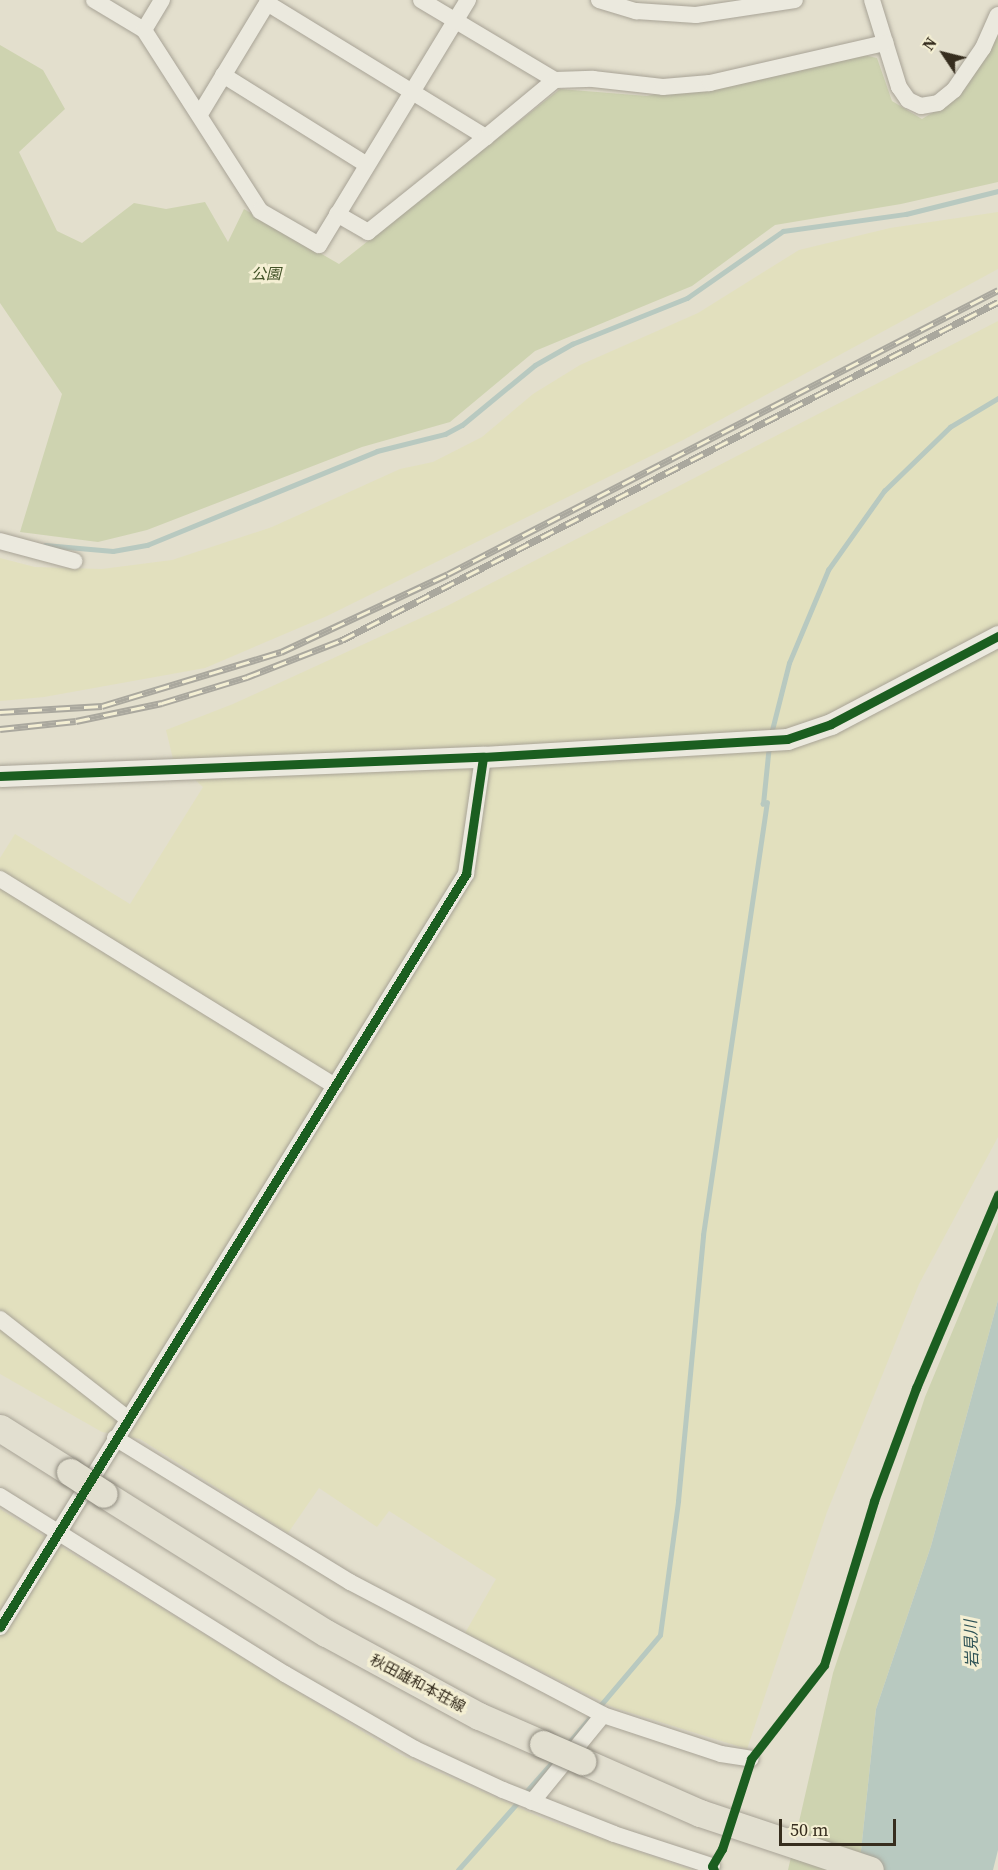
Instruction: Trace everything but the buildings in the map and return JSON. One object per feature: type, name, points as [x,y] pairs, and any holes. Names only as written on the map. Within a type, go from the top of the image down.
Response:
[{"type":"main road","name":"秋田雄和本荘線","points":[[0,1428],[315,1626],[479,1716],[700,1813],[781,1843],[870,1870]]},
{"type":"street","points":[[94,0],[144,30],[200,114],[260,211],[319,245],[468,0]]},
{"type":"street","points":[[144,30],[162,0]]},
{"type":"street","points":[[421,0],[555,80],[593,79],[663,87],[710,82],[885,43]]},
{"type":"street","points":[[599,0],[636,10],[696,15],[795,0]]},
{"type":"street","points":[[872,0],[885,43],[908,100],[921,106],[938,103],[954,90],[983,48],[998,15]]},
{"type":"street","points":[[200,114],[268,2],[411,93],[486,137]]},
{"type":"street","points":[[223,75],[367,165]]},
{"type":"street","points":[[337,214],[368,232],[555,80]]},
{"type":"street","points":[[0,541],[74,561]]},
{"type":"street","points":[[0,776],[483,757],[787,739],[831,724],[998,636]]},
{"type":"street","points":[[0,1627],[466,874],[483,757]]},
{"type":"street","points":[[0,879],[336,1086]]},
{"type":"street","points":[[0,1319],[128,1419]]},
{"type":"street","points":[[115,1438],[350,1582],[603,1715],[721,1754],[751,1759]]},
{"type":"street","points":[[0,1497],[405,1743],[524,1799],[614,1834],[712,1866]]},
{"type":"street","points":[[524,1799],[603,1715]]},
{"type":"shaded area","points":[[998,212],[998,269],[683,440],[327,616],[205,668],[44,697],[0,701],[0,558],[35,567],[102,569],[172,560],[272,527],[400,469],[433,462],[482,437],[533,394],[580,365],[698,313],[799,250],[890,228]]},
{"type":"shaded area","points":[[998,321],[998,1137],[919,1284],[827,1512],[747,1749],[615,1708],[465,1633],[496,1579],[389,1511],[377,1527],[319,1488],[288,1533],[140,1439],[102,1432],[0,1374],[0,858],[15,834],[130,904],[203,787],[173,759],[166,730],[233,704],[447,606]]},
{"type":"shaded area","points":[[0,1509],[401,1755],[542,1818],[692,1870],[0,1870]]},
{"type":"green space","name":"公園","points":[[998,28],[998,182],[901,204],[775,225],[692,286],[535,351],[450,422],[362,447],[147,530],[98,542],[20,532],[62,394],[0,303],[0,45],[43,70],[65,109],[19,152],[57,231],[82,243],[134,203],[166,209],[205,202],[228,242],[244,209],[339,264],[560,89],[647,96],[849,52],[877,58],[892,101],[922,119],[960,96]]},
{"type":"green space","points":[[998,1222],[998,1300],[931,1546],[876,1709],[859,1870],[788,1870],[833,1673],[925,1397]]},
{"type":"water","name":"岩見川","points":[[998,1300],[998,1850],[993,1870],[859,1870],[876,1709],[931,1546]]},
{"type":"waterway","points":[[45,545],[113,551],[147,545],[377,451],[445,434],[462,425],[535,365],[572,344],[687,298],[783,231],[906,214],[998,191]]},
{"type":"waterway","points":[[771,734],[789,663],[828,570],[884,491],[950,427],[998,398]]},
{"type":"waterway","points":[[566,1746],[660,1635],[678,1501],[703,1235],[767,803],[763,804],[769,745]]},
{"type":"waterway","points":[[525,1793],[555,1759]]},
{"type":"waterway","points":[[458,1870],[520,1800]]},
{"type":"railway","points":[[0,712],[102,706],[281,652],[448,574],[998,290]]},
{"type":"railway","points":[[0,729],[76,721],[162,703],[247,677],[342,640],[998,302]]},
{"type":"cycle path","points":[[0,776],[483,757],[787,739],[831,724],[998,636]]},
{"type":"cycle path","points":[[0,1627],[466,874],[483,757]]},
{"type":"cycle path","points":[[714,1870],[712,1866],[722,1849],[751,1759],[824,1665],[874,1501],[916,1388],[998,1195]]}]
